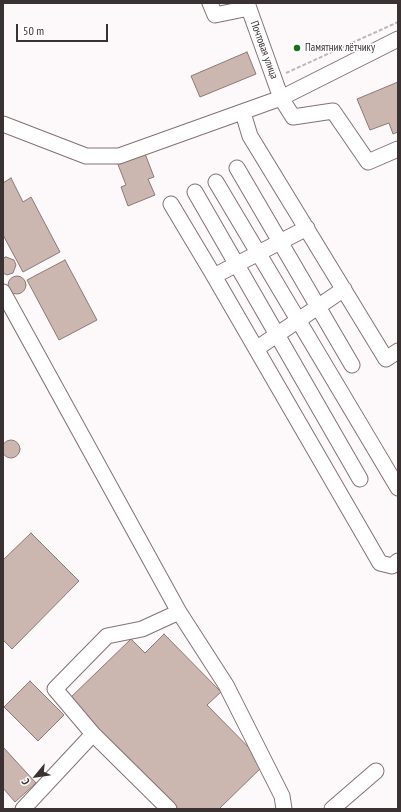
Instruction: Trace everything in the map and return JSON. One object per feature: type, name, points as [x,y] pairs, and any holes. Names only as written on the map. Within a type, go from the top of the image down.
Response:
[{"type":"street","points":[[210,3],[215,16],[248,6]]},
{"type":"street","name":"Почтовая улица","points":[[248,6],[281,98],[293,117],[333,111],[368,162],[398,149]]},
{"type":"street","points":[[3,124],[86,156],[119,156],[243,113],[281,98],[398,39]]},
{"type":"street","points":[[243,113],[250,136],[386,359],[398,351]]},
{"type":"street","points":[[236,168],[352,365]]},
{"type":"street","points":[[216,182],[398,488]]},
{"type":"street","points":[[195,192],[360,479]]},
{"type":"street","points":[[172,204],[380,563],[392,566],[398,562]]},
{"type":"street","points":[[214,276],[307,228]]},
{"type":"street","points":[[256,349],[344,289]]},
{"type":"street","points":[[3,292],[179,612],[226,686],[282,796],[284,809]]},
{"type":"street","points":[[169,809],[93,734],[55,689],[107,636],[142,629],[179,612]]},
{"type":"street","points":[[23,809],[93,734]]},
{"type":"street","points":[[332,809],[376,771]]},
{"type":"path","points":[[274,78],[398,22]]},
{"type":"building","points":[[247,52],[256,74],[200,97],[191,76]]},
{"type":"building","points":[[398,82],[398,132],[393,134],[389,123],[370,130],[357,99]]},
{"type":"building","points":[[144,151],[154,177],[148,179],[155,195],[128,206],[121,187],[126,185],[117,162]]},
{"type":"building","points":[[11,178],[23,202],[31,197],[60,252],[23,272],[3,235],[3,183]]},
{"type":"building","points":[[6,257],[14,260],[16,265],[13,273],[7,275],[3,273],[3,258]]},
{"type":"building","points":[[65,260],[97,320],[59,340],[27,280]]},
{"type":"building","points":[[17,276],[23,279],[26,285],[23,291],[17,294],[11,291],[8,285],[11,279]]},
{"type":"building","points":[[11,440],[17,443],[20,449],[17,455],[11,458],[5,455],[2,449],[5,443]]},
{"type":"building","points":[[31,533],[79,581],[12,649],[3,640],[3,560]]},
{"type":"building","points":[[164,634],[221,692],[207,705],[265,764],[219,809],[175,809],[68,700],[131,639],[145,653]]},
{"type":"building","points":[[30,681],[64,715],[38,741],[4,707]]},
{"type":"building","points":[[3,747],[36,783],[15,802],[3,788]]},
{"type":"place","name":"Памятник лётчику","points":[[297,48]]}]
